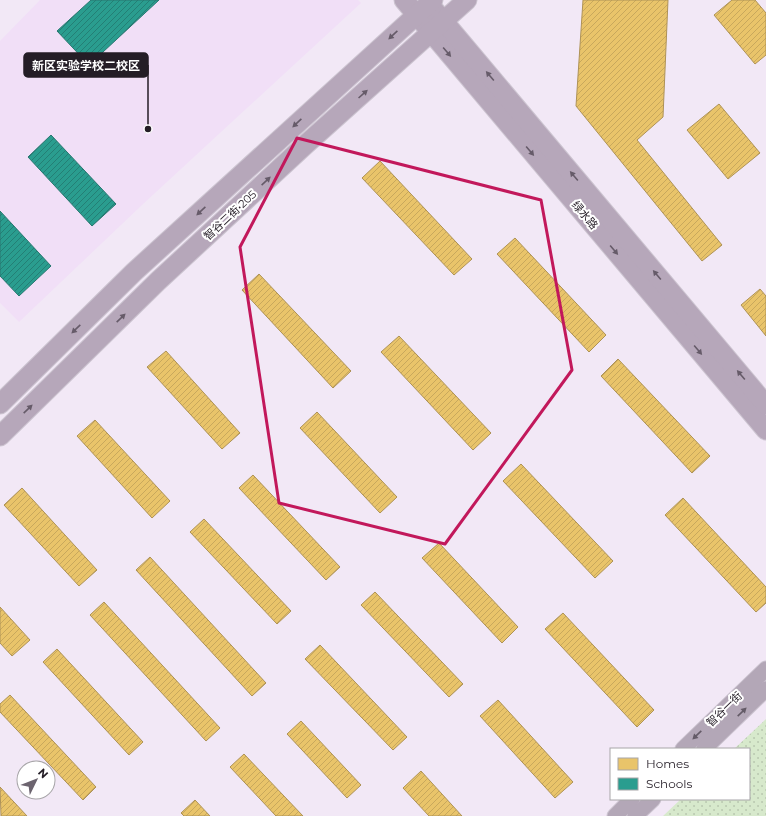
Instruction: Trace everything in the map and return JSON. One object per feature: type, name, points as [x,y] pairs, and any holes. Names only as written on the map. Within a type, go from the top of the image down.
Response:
[{"type":"main road","name":"智谷二街•205","points":[[0,436],[164,276],[305,145],[467,0]]},
{"type":"main road","name":"智谷二街•205","points":[[0,404],[134,272],[421,4]]},
{"type":"main road","name":"绿水路","points":[[421,4],[437,26],[766,430]]},
{"type":"main road","name":"绿水路","points":[[437,26],[766,405]]},
{"type":"street","name":"智谷一街","points":[[684,748],[766,669]]},
{"type":"street","name":"智谷一街","points":[[705,748],[766,688]]},
{"type":"street","points":[[615,816],[631,800]]},
{"type":"street","points":[[635,816],[652,800]]},
{"type":"highlighted area","points":[[297,138],[541,200],[572,370],[445,544],[279,503],[240,247]]},
{"type":"shaded area","points":[[40,0],[358,0],[361,3],[142,205],[19,322],[0,303],[0,41]]},
{"type":"green space","points":[[766,719],[766,816],[663,816],[680,800],[750,800],[750,748],[735,748]]},
{"type":"building: Homes","points":[[583,0],[668,0],[663,117],[637,140],[722,245],[702,261],[576,106]]},
{"type":"building: Homes","points":[[732,0],[755,0],[766,13],[766,55],[755,64],[714,15]]},
{"type":"building: Homes","points":[[719,104],[760,153],[728,179],[687,130]]},
{"type":"building: Homes","points":[[380,161],[472,259],[454,275],[362,178]]},
{"type":"building: Homes","points":[[515,238],[606,335],[589,352],[497,254]]},
{"type":"building: Homes","points":[[259,274],[351,371],[333,388],[242,290]]},
{"type":"building: Homes","points":[[760,289],[766,296],[766,336],[741,305]]},
{"type":"building: Homes","points":[[399,336],[491,433],[473,450],[381,352]]},
{"type":"building: Homes","points":[[166,351],[240,433],[222,449],[147,367]]},
{"type":"building: Homes","points":[[618,359],[710,456],[692,473],[601,376]]},
{"type":"building: Homes","points":[[317,412],[397,497],[380,513],[300,428]]},
{"type":"building: Homes","points":[[95,420],[170,501],[152,518],[77,436]]},
{"type":"building: Homes","points":[[521,464],[613,561],[595,578],[503,481]]},
{"type":"building: Homes","points":[[253,475],[340,567],[326,580],[239,488]]},
{"type":"building: Homes","points":[[22,488],[97,570],[79,586],[4,505]]},
{"type":"building: Homes","points":[[683,498],[766,587],[766,603],[756,612],[665,515]]},
{"type":"building: Homes","points":[[204,519],[291,611],[277,624],[190,532]]},
{"type":"building: Homes","points":[[439,543],[518,627],[502,643],[422,558]]},
{"type":"building: Homes","points":[[150,557],[266,683],[252,696],[136,570]]},
{"type":"building: Homes","points":[[375,592],[463,684],[449,697],[361,605]]},
{"type":"building: Homes","points":[[104,602],[220,728],[206,741],[90,615]]},
{"type":"building: Homes","points":[[0,607],[30,640],[12,656],[0,643]]},
{"type":"building: Homes","points":[[563,613],[654,710],[637,727],[545,629]]},
{"type":"building: Homes","points":[[320,645],[407,737],[393,750],[305,659]]},
{"type":"building: Homes","points":[[57,649],[143,742],[129,755],[43,662]]},
{"type":"building: Homes","points":[[10,695],[96,787],[83,800],[56,771],[56,760],[45,760],[0,712],[0,704]]},
{"type":"building: Homes","points":[[498,700],[573,782],[555,798],[480,716]]},
{"type":"building: Homes","points":[[301,721],[361,785],[347,798],[287,734]]},
{"type":"building: Homes","points":[[244,754],[303,816],[276,816],[230,767]]},
{"type":"building: Homes","points":[[421,771],[462,816],[429,816],[403,788]]},
{"type":"building: Homes","points":[[0,787],[27,816],[1,816]]},
{"type":"building: Homes","points":[[195,800],[210,816],[184,816],[181,813]]},
{"type":"building: Schools","points":[[91,0],[159,0],[89,65],[57,31]]},
{"type":"building: Schools","points":[[51,135],[116,204],[92,226],[28,157]]},
{"type":"building: Schools","points":[[0,211],[51,266],[19,296],[0,276]]},
{"type":"place","name":"新区实验学校二校区","points":[[148,129]]}]
